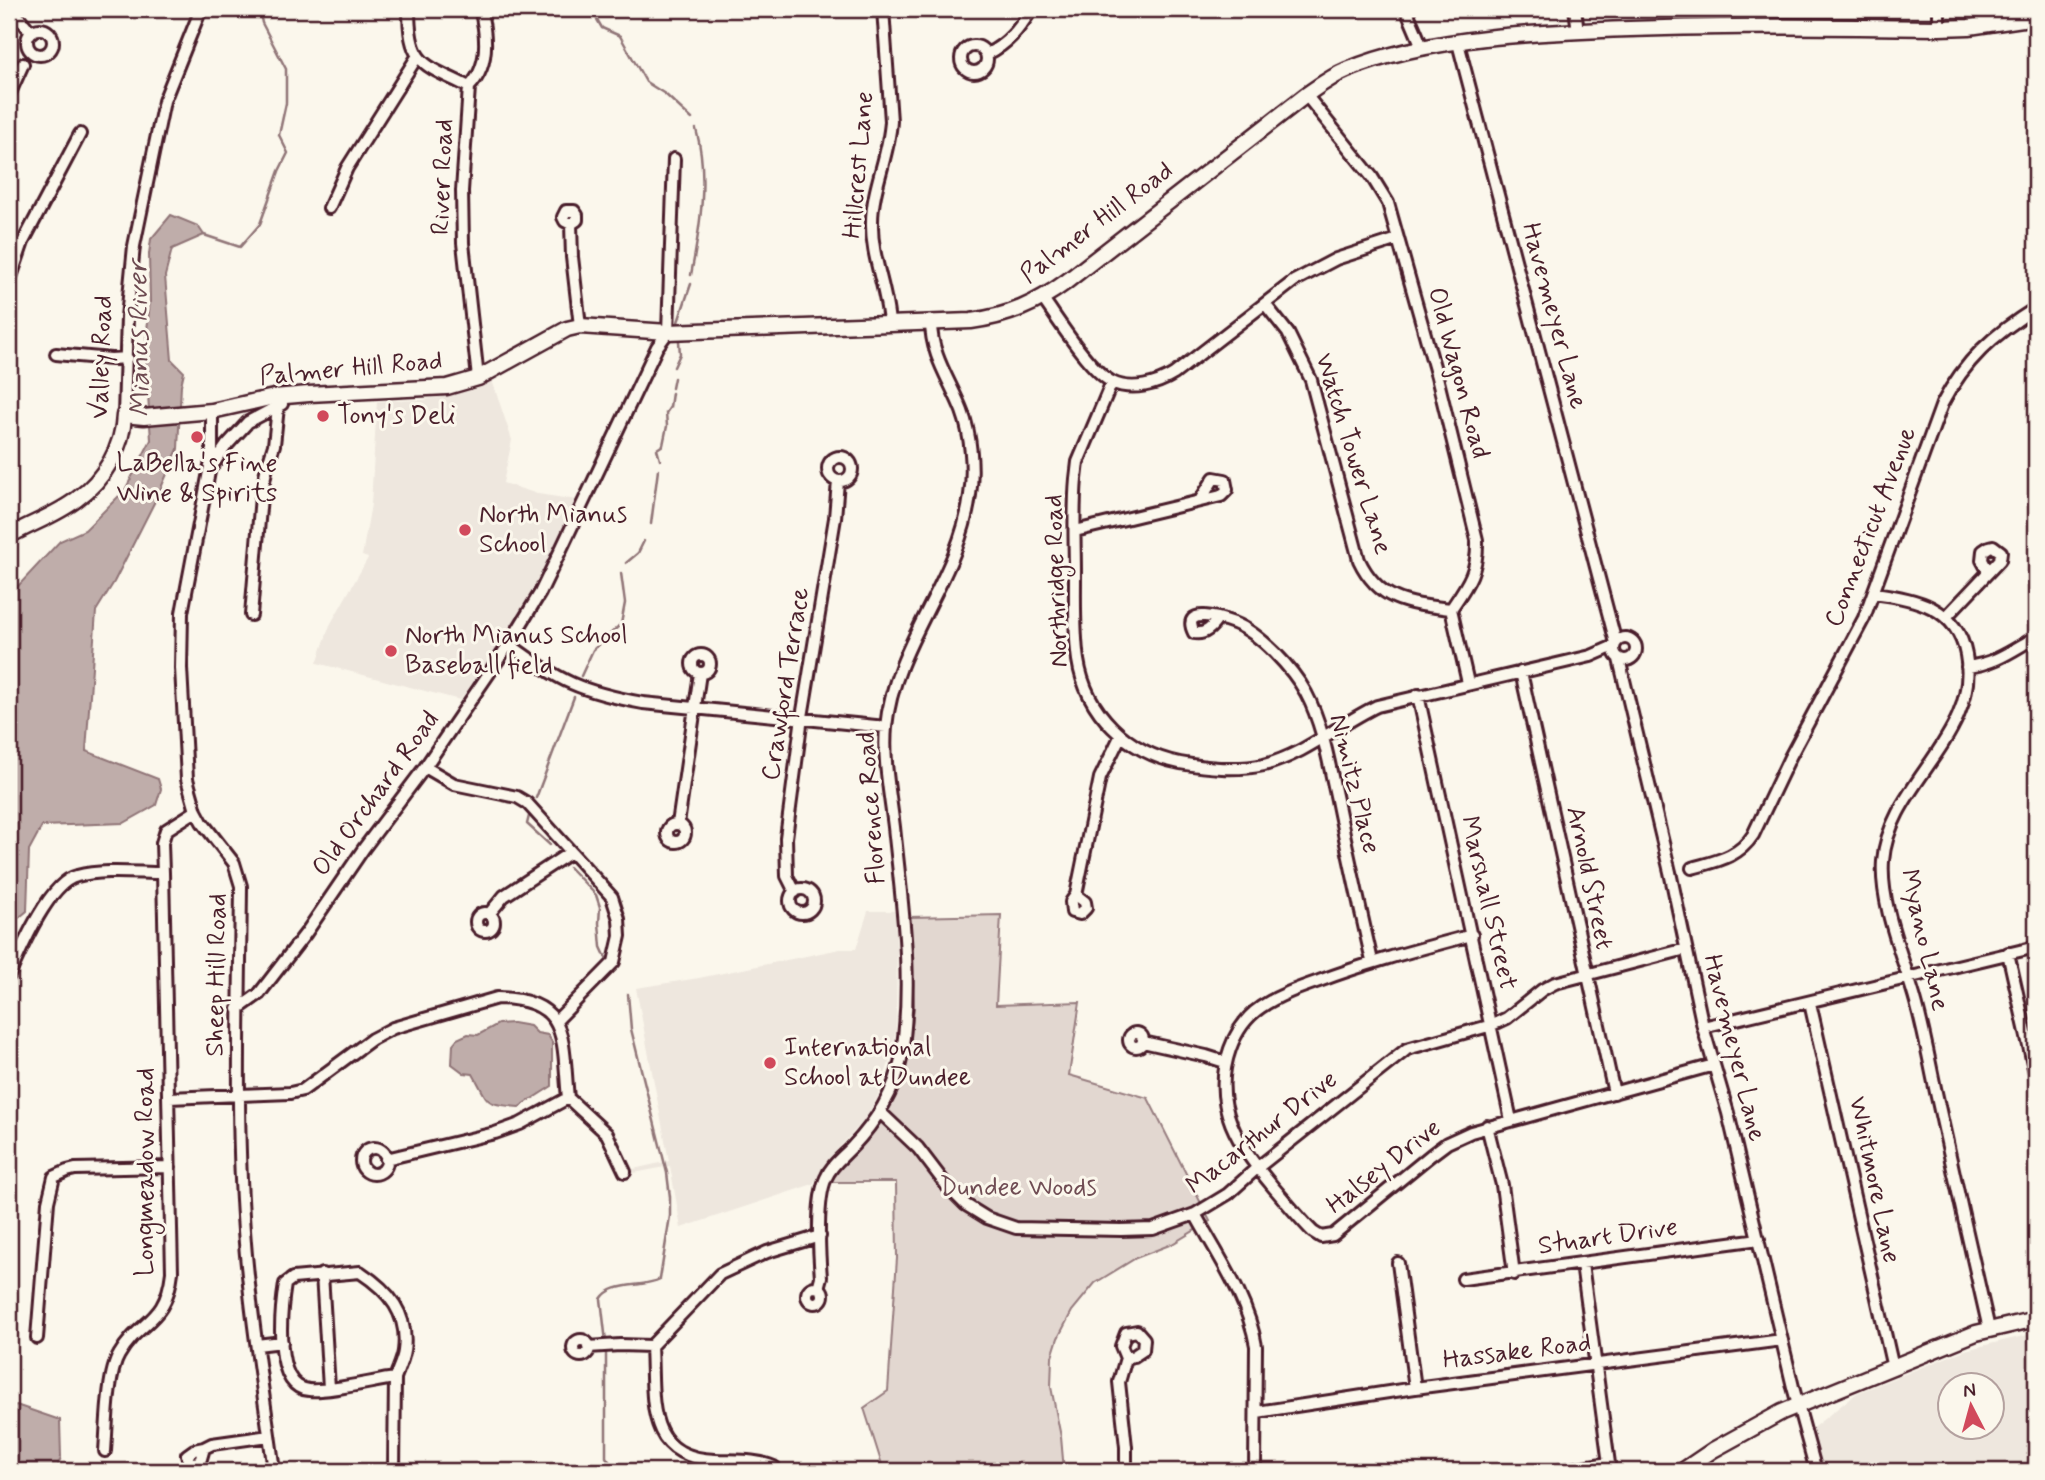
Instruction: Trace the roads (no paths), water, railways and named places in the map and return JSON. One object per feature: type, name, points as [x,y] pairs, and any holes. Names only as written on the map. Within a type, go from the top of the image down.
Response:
[{"type":"main road","name":"Palmer Hill Road","points":[[124,415],[144,417],[212,411],[274,397],[296,395],[447,387],[478,378],[567,329],[580,326],[668,332],[889,324],[994,317],[1043,299],[1306,95],[1346,71],[1387,57],[1423,49],[1499,37],[1578,31],[1746,25],[1939,28],[1969,27],[2036,17]]},
{"type":"main road","name":"Valley Road","points":[[9,536],[77,499],[93,485],[116,449],[123,433],[124,415]]},
{"type":"main road","points":[[1682,1471],[1713,1450],[1798,1406],[1989,1329],[2036,1319]]},
{"type":"street","points":[[12,9],[31,32]]},
{"type":"street","name":"Valley Road","points":[[124,415],[132,259],[167,92],[201,9]]},
{"type":"street","points":[[329,208],[347,168],[417,57],[409,34],[409,9]]},
{"type":"street","points":[[469,88],[478,79],[482,69],[485,28],[480,9]]},
{"type":"street","name":"Hillcrest Lane","points":[[883,9],[891,97],[891,129],[875,193],[872,220],[874,260],[886,293],[889,324]]},
{"type":"street","points":[[986,54],[1000,48],[1013,37],[1032,9]]},
{"type":"street","points":[[1406,9],[1423,49]]},
{"type":"street","points":[[1575,9],[1578,31]]},
{"type":"street","points":[[1939,9],[1939,28]]},
{"type":"street","name":"Havemeyer Lane","points":[[1458,43],[1617,651],[1670,872],[1703,1027],[1816,1471]]},
{"type":"street","name":"River Road","points":[[417,57],[430,68],[469,88],[462,191],[463,243],[478,378]]},
{"type":"street","points":[[9,95],[23,64]]},
{"type":"street","name":"Old Wagon Road","points":[[1306,95],[1388,203],[1437,377],[1477,540],[1477,560],[1472,576],[1451,608]]},
{"type":"street","points":[[9,283],[23,242],[80,134]]},
{"type":"street","points":[[668,332],[674,159]]},
{"type":"street","points":[[571,224],[580,326]]},
{"type":"street","points":[[1043,299],[1084,355],[1112,382],[1137,386],[1162,381],[1312,270],[1336,259],[1398,239]]},
{"type":"street","name":"Watch Tower Lane","points":[[1265,304],[1288,333],[1311,380],[1366,574],[1387,595],[1403,601],[1451,608]]},
{"type":"street","name":"Connecticut Avenue","points":[[1692,868],[1735,855],[1745,847],[1864,618],[1942,404],[1965,366],[1992,339],[2036,308]]},
{"type":"street","name":"Florence Road","points":[[818,1288],[821,1278],[820,1203],[826,1176],[880,1112],[901,1062],[907,970],[886,762],[886,727],[893,688],[960,538],[971,492],[971,466],[962,410],[936,356],[931,322]]},
{"type":"street","name":"Old Orchard Road","points":[[238,1009],[259,994],[425,767],[509,645],[545,582],[657,347],[668,332]]},
{"type":"street","points":[[56,354],[127,358]]},
{"type":"street","name":"Northridge Road","points":[[1112,382],[1078,462],[1074,500],[1078,660],[1097,708],[1120,737],[1145,752],[1168,760],[1221,769],[1265,764],[1314,744],[1353,717],[1377,706],[1617,651]]},
{"type":"street","points":[[208,471],[248,422],[296,395]]},
{"type":"street","points":[[251,615],[261,496],[274,445],[278,407]]},
{"type":"street","name":"Sheep Hill Road","points":[[212,411],[212,456],[181,628],[187,779],[196,811],[234,863],[240,877],[238,1094],[245,1245],[274,1471]]},
{"type":"street","name":"Crawford Terrace","points":[[795,892],[787,876],[786,838],[802,717],[835,518],[838,481]]},
{"type":"street","points":[[1075,531],[1201,499]]},
{"type":"street","points":[[1873,593],[1925,603],[1946,617],[1988,571]]},
{"type":"street","name":"Havemeyer Lane","points":[[1604,601],[1629,639]]},
{"type":"street","points":[[1451,608],[1468,683]]},
{"type":"street","name":"Myano Lane","points":[[1946,617],[1962,642],[1967,667],[1964,702],[1959,717],[1900,808],[1886,840],[1884,885],[1912,988],[1989,1329]]},
{"type":"street","name":"Nimitz Place","points":[[1218,618],[1246,629],[1288,668],[1307,695],[1323,737],[1372,961]]},
{"type":"street","points":[[1967,667],[1998,660],[2036,637]]},
{"type":"street","points":[[1623,638],[1629,639],[1636,646],[1633,657],[1627,660],[1617,651],[1623,638]]},
{"type":"street","points":[[509,645],[567,683],[592,692],[643,703],[886,727]]},
{"type":"street","name":"Havemeyer Lane","points":[[1628,700],[1633,657]]},
{"type":"street","name":"Arnold Street","points":[[1521,672],[1614,1093]]},
{"type":"street","points":[[678,824],[700,673]]},
{"type":"street","name":"Marshall Street","points":[[1418,695],[1511,1120]]},
{"type":"street","points":[[1076,895],[1100,778],[1120,737]]},
{"type":"street","points":[[425,767],[454,784],[517,797],[527,803],[612,897],[618,912],[620,936],[614,962],[556,1021]]},
{"type":"street","name":"Longmeadow Road","points":[[105,1451],[116,1361],[126,1345],[161,1310],[170,1287],[172,1249],[162,843],[166,830],[196,811]]},
{"type":"street","points":[[489,914],[504,896],[571,852]]},
{"type":"street","points":[[9,976],[41,914],[59,886],[68,879],[94,874],[163,873]]},
{"type":"street","name":"Halsey Drive","points":[[1472,935],[1372,961],[1278,996],[1243,1023],[1225,1062],[1225,1103],[1230,1127],[1257,1168],[1312,1232],[1325,1237],[1333,1235],[1447,1143],[1487,1126],[1714,1065]]},
{"type":"street","points":[[1703,1027],[2036,947]]},
{"type":"street","name":"Macarthur Drive","points":[[880,1112],[918,1147],[947,1186],[966,1205],[987,1218],[1016,1228],[1153,1229],[1195,1214],[1228,1194],[1407,1049],[1492,1025],[1507,1018],[1555,983],[1686,949]]},
{"type":"street","points":[[2008,953],[2036,1077]]},
{"type":"street","points":[[169,1098],[290,1093],[303,1090],[372,1039],[393,1028],[497,999],[513,999],[539,1007],[556,1021],[561,1034],[568,1098],[607,1134],[625,1172]]},
{"type":"street","name":"Whitmore Lane","points":[[1810,1003],[1893,1368]]},
{"type":"street","points":[[1143,1042],[1225,1062]]},
{"type":"street","points":[[386,1159],[495,1133],[520,1124],[568,1098]]},
{"type":"street","points":[[1487,1126],[1502,1185],[1514,1274]]},
{"type":"street","points":[[37,1338],[48,1202],[54,1177],[75,1170],[170,1167]]},
{"type":"street","points":[[1195,1214],[1253,1326],[1257,1412],[1255,1471]]},
{"type":"street","points":[[588,1347],[651,1346],[720,1274],[767,1252],[820,1236]]},
{"type":"street","name":"Stuart Drive","points":[[1463,1279],[1759,1239]]},
{"type":"street","points":[[1398,1263],[1415,1388]]},
{"type":"street","points":[[1557,1471],[1610,1469],[1583,1264]]},
{"type":"street","points":[[394,1471],[395,1378],[404,1351],[402,1326],[390,1294],[360,1272],[322,1274],[293,1279],[285,1284],[282,1347],[285,1367],[294,1384],[307,1391],[395,1378]]},
{"type":"street","points":[[322,1274],[329,1388]]},
{"type":"street","name":"Hassake Road","points":[[1257,1412],[1415,1388],[1782,1340]]},
{"type":"street","points":[[651,1346],[655,1419],[672,1447],[687,1457],[762,1462],[774,1469]]},
{"type":"street","points":[[258,1350],[282,1347]]},
{"type":"street","points":[[1126,1358],[1119,1382],[1126,1471]]},
{"type":"street","points":[[204,1448],[222,1442],[270,1436]]},
{"type":"waterway","name":"Mianus River","points":[[204,235],[240,247],[260,224],[288,153],[279,135],[286,103],[286,69],[262,23],[259,9]]},
{"type":"waterway","points":[[591,9],[602,28],[620,36],[646,82],[665,94],[692,119]]},
{"type":"waterway","points":[[691,275],[703,183],[696,129]]},
{"type":"waterway","points":[[677,325],[691,284]]},
{"type":"waterway","points":[[674,367],[680,354],[679,341]]},
{"type":"waterway","points":[[672,388],[674,378]]},
{"type":"waterway","points":[[660,460],[657,449],[663,445],[667,426],[666,413],[670,407],[672,393]]},
{"type":"waterway","points":[[651,524],[658,470]]},
{"type":"waterway","points":[[626,563],[638,553],[644,541]]},
{"type":"waterway","points":[[581,676],[593,650],[621,624],[625,603],[621,573]]},
{"type":"waterway","points":[[536,798],[574,697]]},
{"type":"waterway","points":[[529,816],[527,824],[550,845]]},
{"type":"waterway","points":[[569,867],[596,895],[600,907],[601,947],[606,958]]},
{"type":"waterway","points":[[606,1342],[601,1299],[606,1293],[620,1287],[660,1279],[670,1216],[667,1173],[631,1029],[628,994]]},
{"type":"waterway","points":[[606,1348],[606,1457],[616,1471]]},
{"type":"place","name":"Tony's Deli","points":[[323,416]]},
{"type":"place","name":"LaBella's Fine Wine & Spirits","points":[[197,437]]},
{"type":"place","name":"North Mianus School","points":[[465,530]]},
{"type":"place","name":"North Mianus School Baseball field","points":[[391,651]]},
{"type":"place","name":"International School at Dundee","points":[[770,1063]]},
{"type":"park label","name":"Dundee Woods","points":[[1018,1188]]}]
